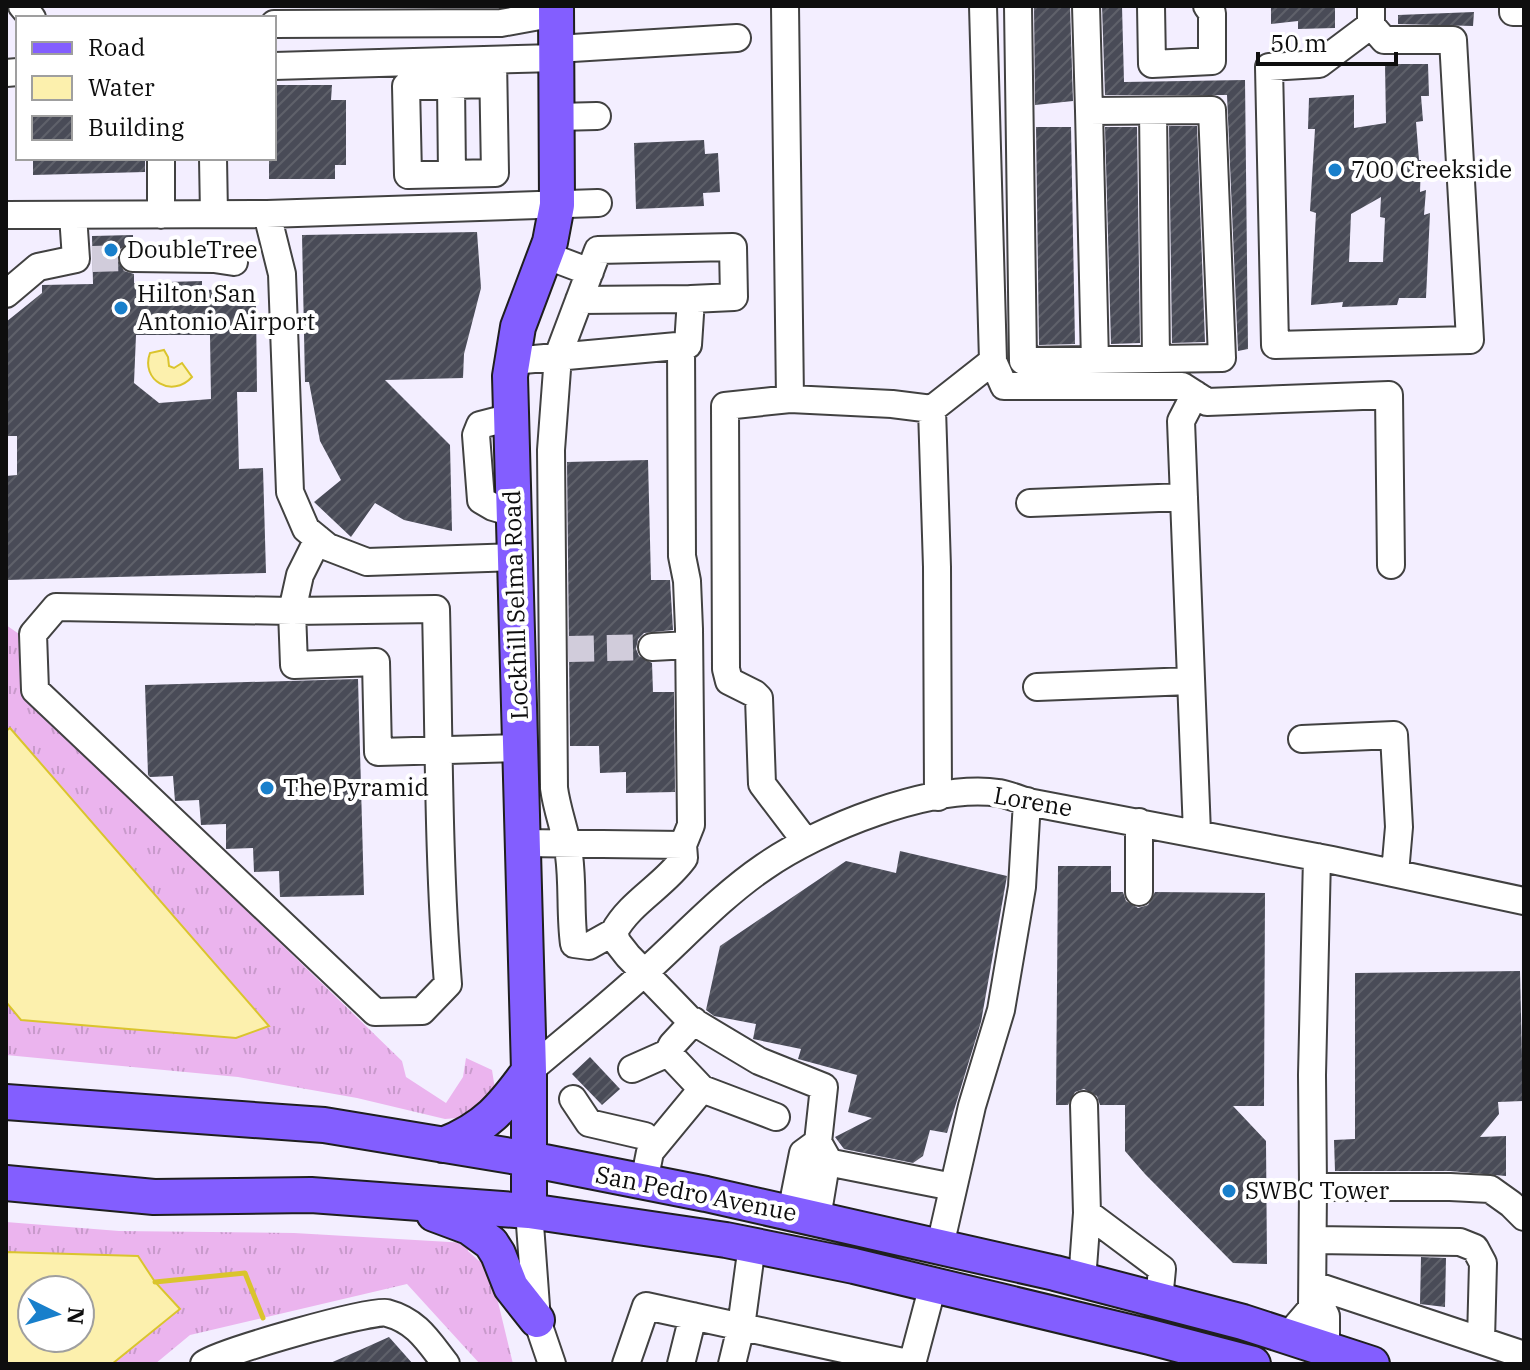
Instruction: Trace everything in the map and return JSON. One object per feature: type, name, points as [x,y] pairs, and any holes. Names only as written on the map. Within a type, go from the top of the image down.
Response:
[{"type":"main road","name":"Lockhill Selma Road","points":[[529,1211],[529,1071],[514,557],[512,361],[518,327],[545,255],[557,205],[556,10]]},
{"type":"main road","points":[[443,1145],[475,1131],[491,1118],[529,1071]]},
{"type":"main road","name":"San Pedro Avenue","points":[[13,1099],[324,1125],[529,1159],[940,1246],[1217,1315],[1372,1364]]},
{"type":"main road","name":"San Pedro Avenue","points":[[6,1183],[154,1197],[311,1195],[529,1211],[752,1245],[1150,1337],[1204,1357],[1253,1364]]},
{"type":"main road","points":[[412,1202],[444,1220],[469,1227],[491,1243],[511,1287],[537,1320]]},
{"type":"main road","points":[[1150,1337],[1159,1300]]},
{"type":"main road","points":[[1204,1357],[1217,1315]]},
{"type":"street","points":[[785,6],[790,399]]},
{"type":"street","points":[[983,6],[993,361],[1004,386],[1182,386],[1207,402],[1389,395],[1391,565]]},
{"type":"street","points":[[1018,6],[1023,361],[1222,358],[1212,110],[1089,111]]},
{"type":"street","points":[[1086,6],[1095,361]]},
{"type":"street","points":[[1151,6],[1152,64],[1212,61],[1212,13],[1207,6]]},
{"type":"street","points":[[1513,6],[1513,12],[1524,12]]},
{"type":"street","points":[[276,24],[501,23],[556,10]]},
{"type":"street","points":[[1371,15],[1384,40],[1453,40],[1470,340],[1275,345],[1269,67],[1319,64],[1371,15]]},
{"type":"street","points":[[493,72],[495,173],[408,175],[406,86],[451,85],[493,72],[556,54],[737,38]]},
{"type":"street","points":[[276,66],[493,72]]},
{"type":"street","points":[[451,85],[452,174]]},
{"type":"street","points":[[1153,111],[1156,359]]},
{"type":"street","points":[[557,117],[597,116]]},
{"type":"street","points":[[161,160],[161,215]]},
{"type":"street","points":[[213,160],[214,214]]},
{"type":"street","points":[[6,215],[267,214],[598,203]]},
{"type":"street","points":[[267,214],[282,274],[290,492],[306,529],[328,547],[367,562],[514,557]]},
{"type":"street","points":[[6,294],[38,267],[84,259],[73,215]]},
{"type":"street","points":[[579,300],[734,297],[733,247],[598,250],[590,272],[579,300],[558,356],[551,450],[561,649],[554,788],[567,843],[574,944],[589,946],[614,932],[621,919],[673,874],[684,858],[683,845],[691,825],[687,581],[682,556],[681,346]]},
{"type":"street","points":[[545,255],[590,272]]},
{"type":"street","points":[[133,258],[234,262]]},
{"type":"street","points":[[512,361],[688,345],[691,299]]},
{"type":"street","points":[[806,842],[762,784],[759,698],[729,681],[726,669],[725,406],[790,399],[932,409],[993,361]]},
{"type":"street","points":[[1195,394],[1181,421],[1197,833]]},
{"type":"street","points":[[932,409],[937,567],[938,797]]},
{"type":"street","points":[[1030,503],[1184,497]]},
{"type":"street","points":[[318,539],[300,575],[292,611],[294,665],[376,662],[378,752],[520,748]]},
{"type":"street","points":[[56,607],[292,611],[436,609],[448,984],[422,1011],[375,1012],[35,690],[33,634],[56,607]]},
{"type":"street","points":[[652,647],[689,645]]},
{"type":"street","points":[[517,651],[561,649]]},
{"type":"street","points":[[1037,687],[1190,681]]},
{"type":"street","points":[[1302,739],[1394,735],[1399,827],[1395,873]]},
{"type":"street","name":"Lorene","points":[[529,1071],[644,973],[729,894],[764,867],[806,842],[880,811],[938,797],[997,793],[1524,901]]},
{"type":"street","points":[[940,1246],[972,1106],[1001,1010],[1022,887],[1027,801]]},
{"type":"street","points":[[1139,822],[1139,892]]},
{"type":"street","points":[[522,843],[683,845]]},
{"type":"street","points":[[1287,1337],[1312,1308],[1314,1288],[1312,1075],[1317,857]]},
{"type":"street","points":[[614,932],[617,942],[644,973],[694,1021],[759,1061],[824,1087],[822,1152],[804,1216]]},
{"type":"street","points":[[632,1069],[668,1053],[694,1021]]},
{"type":"street","points":[[668,1053],[702,1089],[776,1117]]},
{"type":"street","points":[[644,1182],[650,1152],[702,1089]]},
{"type":"street","points":[[573,1099],[589,1123],[645,1136],[655,1146]]},
{"type":"street","points":[[1082,1281],[1087,1213],[1084,1105]]},
{"type":"street","points":[[822,1152],[953,1187]]},
{"type":"street","points":[[1313,1187],[1490,1189],[1524,1217]]},
{"type":"street","points":[[529,1211],[537,1320],[552,1364]]},
{"type":"street","points":[[1087,1213],[1162,1269],[1159,1300]]},
{"type":"street","points":[[1314,1240],[1460,1242],[1475,1248],[1483,1263],[1481,1340]]},
{"type":"street","points":[[732,1364],[741,1327],[752,1245]]},
{"type":"street","points":[[626,1364],[646,1306],[912,1364],[933,1285]]},
{"type":"street","points":[[1314,1288],[1524,1355]]},
{"type":"street","points":[[1314,1288],[1326,1316],[1326,1349]]},
{"type":"street","points":[[204,1364],[248,1345],[384,1312],[415,1324],[446,1364]]},
{"type":"street","points":[[681,1364],[693,1316]]},
{"type":"green space","points":[[6,625],[22,636],[24,695],[402,1061],[406,1077],[446,1103],[463,1077],[466,1058],[492,1070],[495,1089],[470,1117],[445,1119],[357,1098],[238,1077],[6,1055]]},
{"type":"green space","points":[[6,1222],[119,1231],[294,1233],[467,1243],[468,1251],[479,1261],[486,1260],[490,1269],[513,1364],[480,1364],[407,1284],[190,1335],[155,1364],[6,1364]]},
{"type":"water","points":[[164,350],[169,366],[174,368],[182,363],[192,377],[176,386],[167,386],[154,378],[148,363],[150,353]]},
{"type":"water","points":[[10,728],[269,1026],[236,1038],[21,1020],[6,1002],[6,731]]},
{"type":"water","points":[[6,1252],[138,1256],[155,1282],[180,1309],[112,1364],[6,1364]]},
{"type":"building","points":[[1034,6],[1070,6],[1073,101],[1035,105]]},
{"type":"building","points":[[1102,6],[1122,6],[1124,82],[1245,80],[1248,349],[1238,351],[1227,95],[1105,95]]},
{"type":"building","points":[[1271,6],[1335,6],[1335,28],[1298,29],[1298,21],[1271,24]]},
{"type":"building","points":[[1474,12],[1473,26],[1398,24],[1398,15]]},
{"type":"building","points":[[1385,64],[1428,64],[1429,96],[1421,96],[1423,121],[1416,122],[1421,160],[1420,192],[1426,190],[1424,215],[1430,213],[1426,298],[1399,298],[1397,305],[1342,307],[1343,302],[1311,305],[1316,213],[1310,211],[1315,129],[1308,129],[1309,98],[1354,95],[1354,128],[1386,123]],"holes":[[[1381,197],[1380,217],[1385,218],[1383,262],[1349,262],[1351,214]]]},
{"type":"building","points":[[276,85],[332,85],[331,100],[346,100],[346,165],[335,165],[335,179],[269,179],[269,160],[276,160]]},
{"type":"building","points":[[1169,126],[1197,126],[1205,342],[1172,343]]},
{"type":"building","points":[[1036,127],[1071,127],[1075,344],[1039,345]]},
{"type":"building","points":[[1105,127],[1137,127],[1140,343],[1111,344]]},
{"type":"building","points":[[704,140],[705,154],[718,153],[720,192],[703,193],[704,206],[636,209],[634,143]]},
{"type":"building","points":[[33,160],[145,160],[145,172],[33,175]]},
{"type":"building","points":[[477,232],[481,288],[464,354],[463,378],[385,380],[450,445],[452,531],[404,520],[375,503],[351,537],[314,502],[341,480],[320,441],[309,382],[305,382],[302,235]]},
{"type":"building","points":[[133,235],[133,242],[120,249],[117,259],[124,271],[134,274],[134,283],[202,281],[202,290],[244,289],[244,306],[256,306],[257,392],[237,392],[239,469],[263,468],[266,573],[6,580],[6,476],[17,475],[17,436],[6,436],[6,322],[42,293],[42,285],[93,284],[92,236]],"holes":[[[136,335],[210,335],[211,399],[159,403],[134,383]]]},
{"type":"building","points":[[648,460],[651,580],[670,580],[673,630],[644,633],[638,639],[636,649],[639,656],[652,663],[653,692],[674,692],[675,792],[626,793],[626,772],[600,773],[599,746],[570,746],[567,462]]},
{"type":"building","name":"The Pyramid","points":[[358,679],[364,895],[280,897],[279,871],[254,872],[253,848],[226,849],[226,824],[201,825],[199,800],[175,801],[173,776],[148,775],[145,685]]},
{"type":"building","points":[[900,851],[1007,876],[981,1022],[947,1133],[930,1130],[923,1156],[913,1163],[844,1149],[835,1137],[872,1118],[848,1112],[857,1075],[798,1059],[801,1049],[753,1039],[756,1024],[714,1016],[706,1010],[720,946],[846,861],[896,873]]},
{"type":"building","points":[[1058,866],[1111,866],[1111,892],[1123,892],[1126,901],[1138,908],[1148,905],[1155,892],[1265,893],[1264,1106],[1233,1106],[1266,1141],[1267,1264],[1233,1263],[1145,1174],[1125,1151],[1125,1105],[1100,1105],[1097,1096],[1084,1089],[1075,1092],[1068,1105],[1056,1105]]},
{"type":"building","points":[[1520,971],[1523,1101],[1498,1102],[1499,1114],[1480,1137],[1506,1136],[1506,1176],[1450,1171],[1335,1171],[1334,1140],[1355,1139],[1355,973]]},
{"type":"building","points":[[590,1057],[620,1089],[602,1105],[572,1074]]},
{"type":"building","points":[[1421,1257],[1446,1258],[1445,1307],[1420,1304]]},
{"type":"building","points":[[389,1337],[413,1364],[328,1364],[360,1350]]},
{"type":"waterway","points":[[155,1282],[245,1273],[263,1318]]},
{"type":"tunnel","points":[[92,259],[133,258]]},
{"type":"tunnel","points":[[568,649],[652,647]]},
{"type":"place","name":"700 Creekside","points":[[1335,170]]},
{"type":"place","name":"DoubleTree","points":[[111,250]]},
{"type":"place","name":"Hilton San Antonio Airport","points":[[121,308]]},
{"type":"place","name":"The Pyramid","points":[[267,788]]},
{"type":"place","name":"SWBC Tower","points":[[1229,1191]]}]
